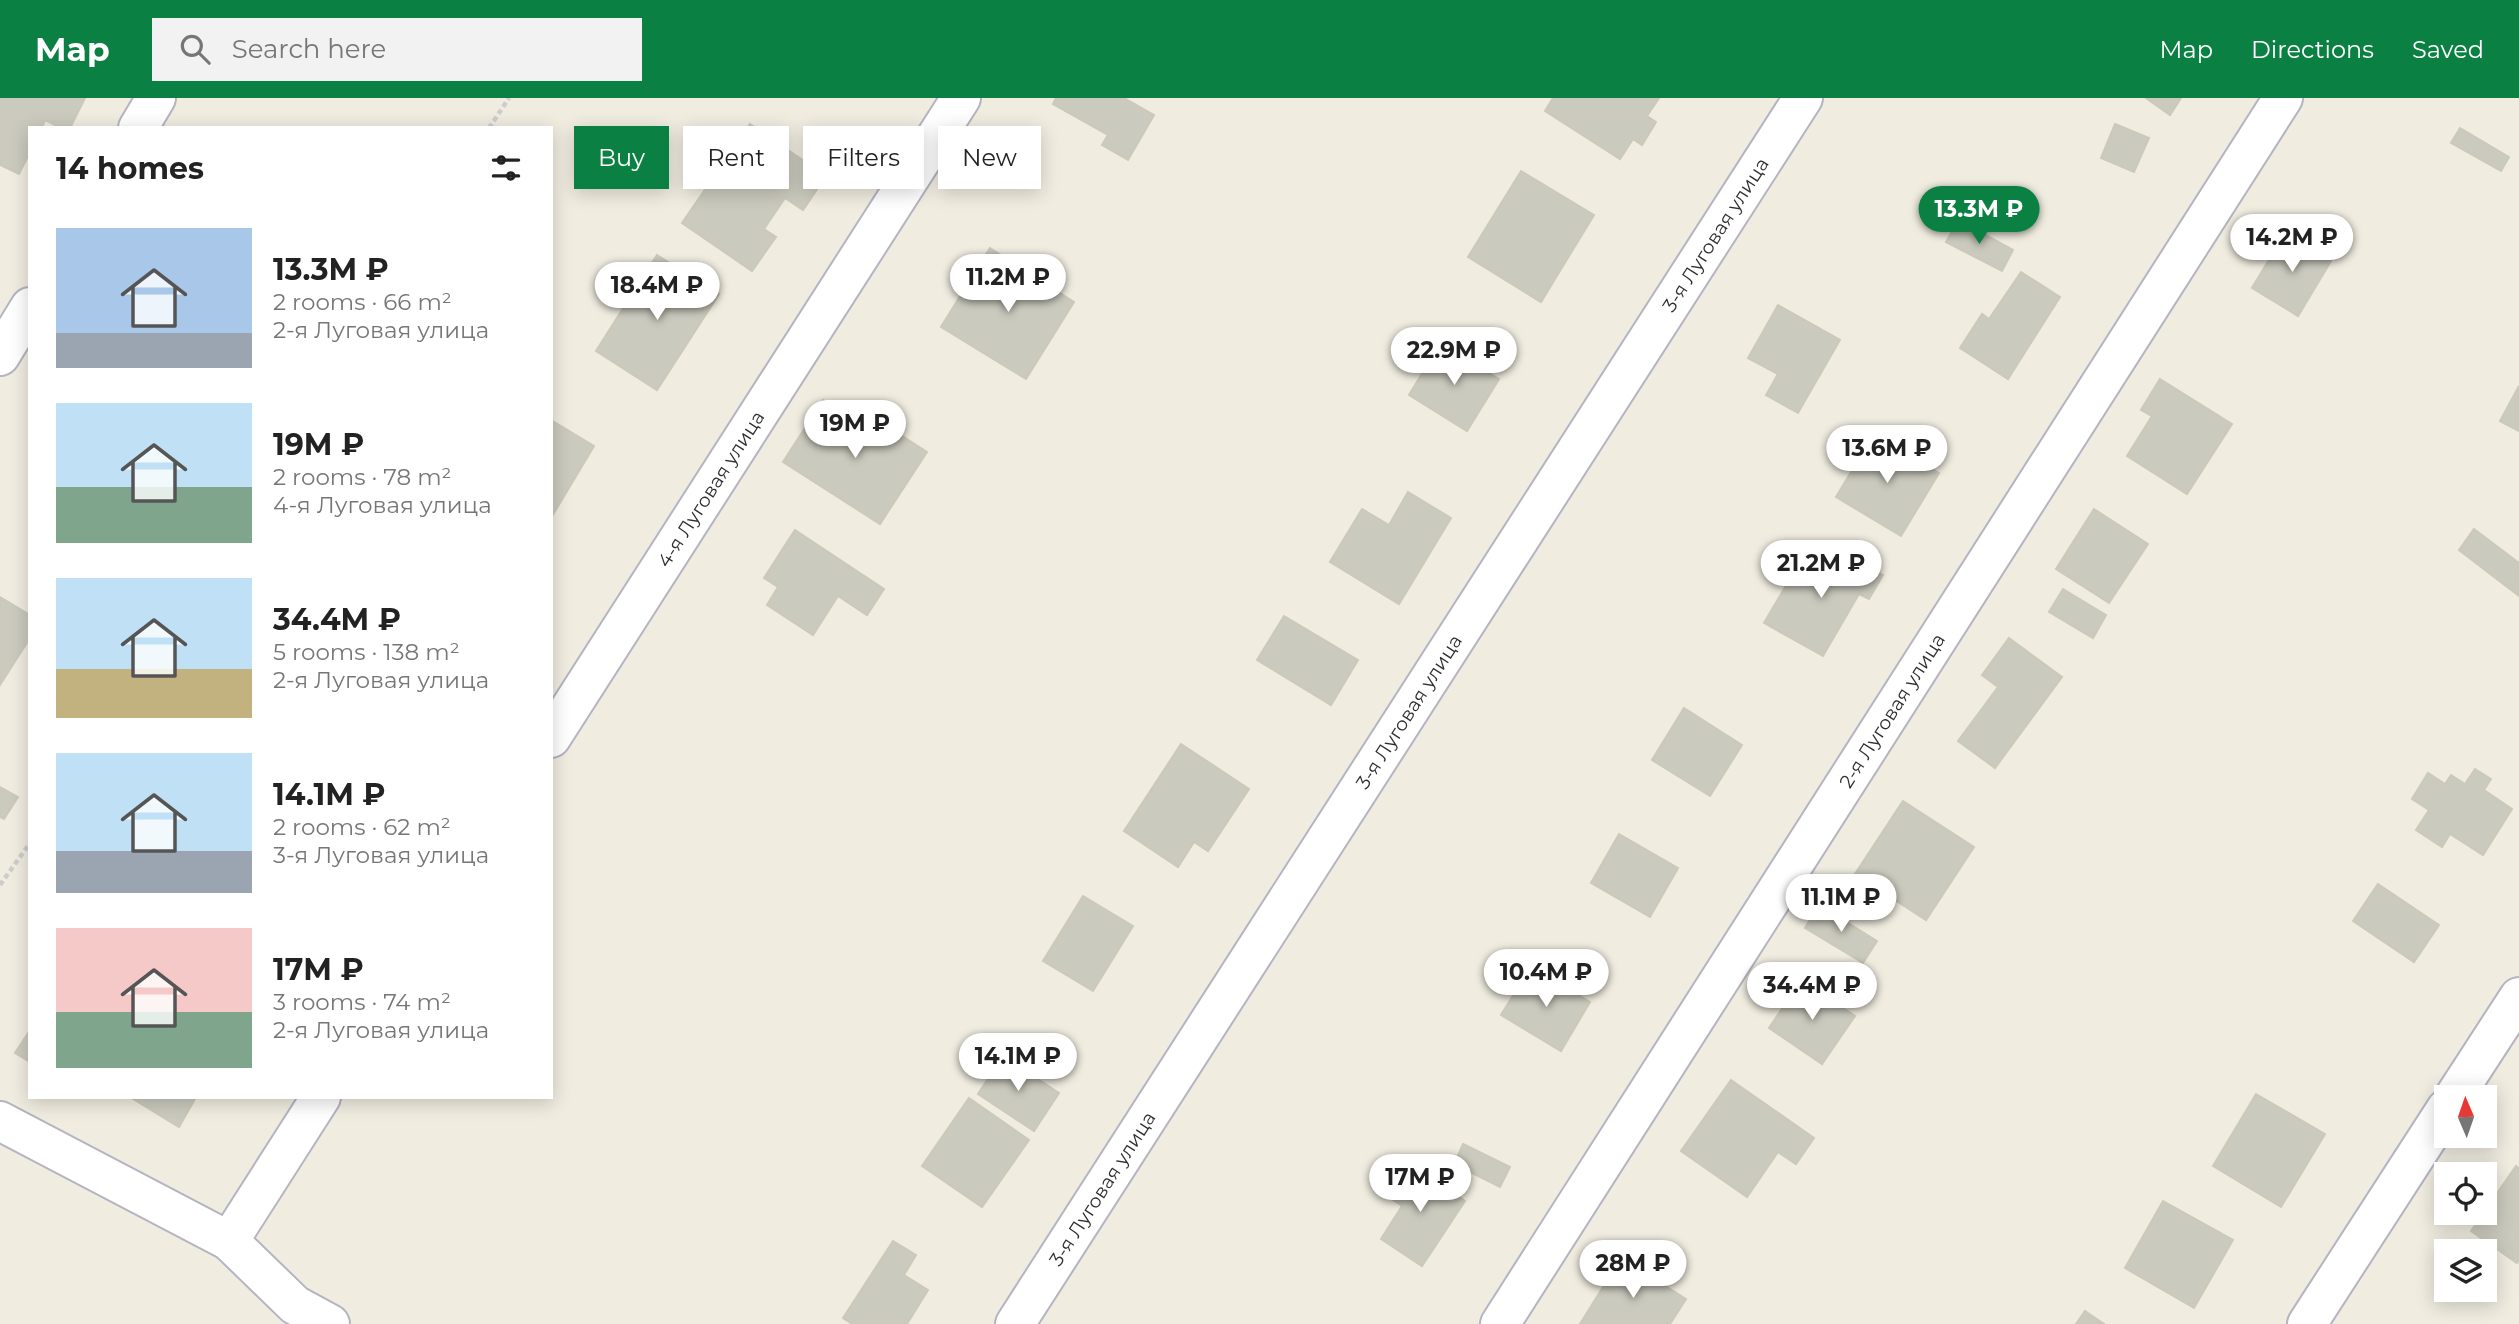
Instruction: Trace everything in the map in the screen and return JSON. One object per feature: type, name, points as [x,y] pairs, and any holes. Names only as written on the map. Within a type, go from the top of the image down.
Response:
[{"type":"street","points":[[139,126],[156,98]]},
{"type":"street","name":"4-я Луговая улица","points":[[553,735],[961,98]]},
{"type":"street","name":"3-я Луговая улица","points":[[1015,1324],[1803,98]]},
{"type":"street","name":"2-я Луговая улица","points":[[1500,1324],[2283,98]]},
{"type":"street","points":[[0,356],[28,310]]},
{"type":"street","points":[[2462,1085],[2519,997]]},
{"type":"street","points":[[229,1241],[320,1099]]},
{"type":"street","points":[[0,1121],[229,1241],[295,1305],[330,1324]]},
{"type":"street","points":[[2307,1324],[2434,1128]]},
{"type":"path","points":[[490,126],[509,98]]},
{"type":"path","points":[[0,885],[28,846]]},
{"type":"building","points":[[0,98],[85,98],[71,126],[57,126],[45,120],[43,126],[28,126],[28,156],[19,174],[0,165]]},
{"type":"building","points":[[1056,98],[1124,98],[1154,115],[1128,160],[1102,145],[1108,135],[1053,104]]},
{"type":"building","points":[[1553,98],[1659,98],[1647,116],[1656,122],[1642,145],[1633,139],[1620,159],[1545,111]]},
{"type":"building","points":[[2146,98],[2181,98],[2170,115]]},
{"type":"building","points":[[2115,124],[2149,138],[2134,172],[2101,158]]},
{"type":"building","points":[[2460,128],[2509,157],[2501,171],[2451,143]]},
{"type":"building","points":[[789,151],[803,160],[803,189],[817,189],[803,210],[785,198],[764,229],[776,237],[752,271],[682,223],[705,189],[789,189]]},
{"type":"building","points":[[1521,171],[1594,215],[1541,302],[1468,257]]},
{"type":"building","points":[[1958,220],[2013,250],[2002,271],[1946,242]]},
{"type":"building","points":[[2285,233],[2331,261],[2298,316],[2252,288]]},
{"type":"building","points":[[990,248],[1074,302],[1026,379],[941,327]]},
{"type":"building","points":[[657,255],[719,294],[657,390],[596,351]]},
{"type":"building","points":[[2021,272],[2060,297],[2008,379],[1960,348],[1982,314],[1989,319]]},
{"type":"building","points":[[1778,305],[1840,340],[1798,413],[1766,395],[1778,374],[1748,358]]},
{"type":"building","points":[[1440,344],[1499,379],[1467,431],[1409,395]]},
{"type":"building","points":[[2160,379],[2232,424],[2187,494],[2127,456],[2152,416],[2141,410]]},
{"type":"building","points":[[2519,386],[2519,431],[2500,421]]},
{"type":"building","points":[[823,400],[861,425],[871,416],[927,452],[880,524],[783,462]]},
{"type":"building","points":[[553,421],[594,446],[553,515]]},
{"type":"building","points":[[1874,434],[1939,473],[1901,536],[1836,497]]},
{"type":"building","points":[[1408,492],[1451,518],[1399,604],[1330,562],[1362,509],[1389,525]]},
{"type":"building","points":[[2094,509],[2148,544],[2109,603],[2056,569]]},
{"type":"building","points":[[2474,529],[2519,563],[2519,596],[2459,550]]},
{"type":"building","points":[[795,530],[884,589],[867,615],[838,596],[813,635],[767,605],[778,587],[764,578]]},
{"type":"building","points":[[1841,551],[1883,575],[1869,599],[1859,594],[1823,656],[1764,623],[1804,555],[1830,570]]},
{"type":"building","points":[[2063,589],[2106,615],[2093,638],[2049,612]]},
{"type":"building","points":[[0,597],[28,614],[28,641],[0,685]]},
{"type":"building","points":[[1284,616],[1358,660],[1331,705],[1257,660]]},
{"type":"building","points":[[2009,638],[2062,677],[1995,768],[1958,741],[1998,687],[1982,675]]},
{"type":"building","points":[[1684,708],[1742,745],[1710,796],[1652,760]]},
{"type":"building","points":[[1181,744],[1249,789],[1208,851],[1194,842],[1178,867],[1124,831]]},
{"type":"building","points":[[2475,769],[2491,779],[2484,790],[2512,809],[2483,855],[2450,834],[2442,847],[2416,830],[2429,810],[2412,799],[2428,773],[2445,784],[2451,775],[2465,784]]},
{"type":"building","points":[[0,787],[18,797],[4,819],[0,817]]},
{"type":"building","points":[[1903,801],[1974,847],[1926,920],[1855,874]]},
{"type":"building","points":[[1619,834],[1678,868],[1650,917],[1591,883]]},
{"type":"building","points":[[2378,884],[2439,925],[2414,962],[2353,921]]},
{"type":"building","points":[[1083,896],[1133,926],[1093,991],[1043,961]]},
{"type":"building","points":[[1819,905],[1877,941],[1863,963],[1805,928]]},
{"type":"building","points":[[1531,967],[1590,1002],[1561,1051],[1501,1015]]},
{"type":"building","points":[[1801,980],[1855,1016],[1822,1064],[1769,1028]]},
{"type":"building","points":[[28,1033],[28,1061],[15,1053]]},
{"type":"building","points":[[1003,1056],[1059,1093],[1034,1131],[978,1094]]},
{"type":"building","points":[[1731,1080],[1814,1138],[1796,1164],[1778,1152],[1747,1197],[1681,1151]]},
{"type":"building","points":[[2256,1094],[2325,1134],[2281,1207],[2213,1166]]},
{"type":"building","points":[[969,1098],[1029,1140],[982,1207],[922,1166]]},
{"type":"building","points":[[133,1099],[195,1099],[179,1127]]},
{"type":"building","points":[[1463,1144],[1510,1167],[1500,1187],[1454,1164]]},
{"type":"building","points":[[1408,1163],[1465,1201],[1422,1266],[1381,1239],[1402,1206],[1387,1196]]},
{"type":"building","points":[[2516,1166],[2519,1168],[2517,1263],[2497,1249],[2497,1239],[2482,1239],[2471,1231],[2475,1225],[2497,1225],[2497,1193]]},
{"type":"building","points":[[2163,1201],[2233,1240],[2194,1308],[2125,1268]]},
{"type":"building","points":[[893,1241],[916,1255],[904,1275],[928,1290],[907,1324],[852,1324],[843,1318]]},
{"type":"building","points":[[1621,1258],[1686,1299],[1670,1324],[1580,1324]]},
{"type":"building","points":[[2085,1311],[2104,1324],[2076,1324]]}]
